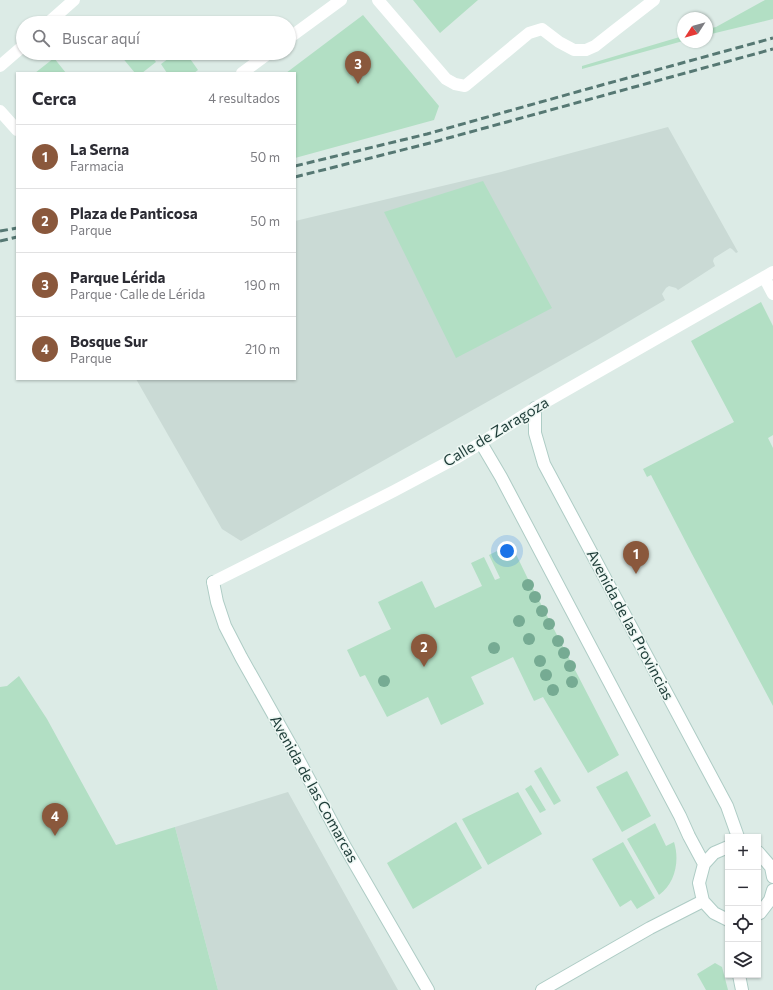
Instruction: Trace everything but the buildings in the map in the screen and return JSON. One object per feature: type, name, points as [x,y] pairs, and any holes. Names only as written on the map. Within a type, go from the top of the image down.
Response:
[{"type":"street","points":[[56,16],[74,0]]},
{"type":"street","points":[[296,33],[341,0]]},
{"type":"street","points":[[378,0],[446,79],[455,84],[465,86],[529,34],[542,29],[559,42],[574,50],[586,50],[596,46],[654,0]]},
{"type":"street","points":[[0,66],[16,52]]},
{"type":"street","points":[[243,72],[260,60]]},
{"type":"street","points":[[0,111],[16,129]]},
{"type":"street","points":[[769,275],[773,294]]},
{"type":"street","name":"Calle de Zaragoza","points":[[213,582],[369,504],[449,461],[481,443],[535,408],[769,275]]},
{"type":"street","name":"Avenida de las Provincias","points":[[535,408],[535,433],[544,464],[727,806],[737,834]]},
{"type":"street","points":[[481,443],[504,483],[704,864]]},
{"type":"street","name":"Avenida de las Comarcas","points":[[213,582],[217,602],[225,626],[241,657],[295,753],[344,845],[428,990]]},
{"type":"street","points":[[725,848],[714,853],[704,864],[699,882],[704,901],[714,913],[725,919]]},
{"type":"street","points":[[761,856],[772,870]]},
{"type":"street","points":[[772,895],[773,913]]},
{"type":"street","points":[[761,912],[772,895]]},
{"type":"street","points":[[542,990],[650,928],[704,901]]},
{"type":"street","points":[[739,978],[742,990]]},
{"type":"shaded area","points":[[668,127],[738,252],[736,253],[730,248],[714,258],[713,261],[715,266],[678,290],[669,286],[666,288],[662,294],[665,300],[241,541],[222,529],[137,380],[296,380],[296,221],[501,172]]},
{"type":"shaded area","points":[[288,792],[398,990],[218,990],[175,827]]},
{"type":"green space","points":[[413,0],[478,0],[440,33]]},
{"type":"green space","points":[[765,0],[773,0],[773,19],[713,34],[713,28]]},
{"type":"green space","points":[[363,15],[439,106],[434,120],[296,158],[296,72],[287,72]]},
{"type":"green space","points":[[677,38],[677,43],[582,69],[582,66]]},
{"type":"green space","points":[[51,60],[56,60],[65,72],[36,72]]},
{"type":"green space","points":[[124,60],[154,60],[156,62],[143,72],[134,72]]},
{"type":"green space","points":[[166,60],[191,60],[198,70],[195,72],[166,72],[161,64]]},
{"type":"green space","points":[[483,181],[552,308],[456,358],[384,212]]},
{"type":"green space","points":[[761,302],[773,326],[773,435],[768,438],[773,448],[773,706],[651,475],[647,477],[643,469],[734,422],[691,341]]},
{"type":"green space","points":[[511,544],[619,755],[588,773],[543,697],[534,701],[513,657],[471,677],[484,704],[441,725],[428,697],[387,717],[365,675],[360,677],[347,650],[391,629],[378,602],[422,581],[435,608],[482,586],[471,563],[484,557],[495,580],[500,578],[489,555]]},
{"type":"green space","points":[[19,676],[47,719],[116,845],[175,827],[218,990],[0,990],[0,687],[7,686]]},
{"type":"green space","points":[[541,767],[561,801],[554,805],[534,771]]},
{"type":"green space","points":[[627,771],[651,816],[622,832],[596,787]]},
{"type":"green space","points":[[531,785],[546,810],[540,813],[525,789]]},
{"type":"green space","points":[[518,792],[542,834],[488,865],[462,819]]},
{"type":"green space","points":[[456,822],[482,868],[413,909],[387,863]]},
{"type":"green space","points":[[655,823],[666,846],[674,842],[676,849],[675,872],[669,885],[659,895],[627,839]]},
{"type":"green space","points":[[623,842],[655,898],[637,909],[631,900],[620,907],[592,859]]},
{"type":"green space","points":[[715,963],[722,967],[728,990],[706,990],[697,974]]},
{"type":"railway","points":[[296,166],[427,134],[773,38]]},
{"type":"railway","points":[[296,177],[430,143],[773,49]]},
{"type":"railway","points":[[0,231],[16,228]]},
{"type":"railway","points":[[0,241],[16,237]]},
{"type":"place","name":"Parque Lérida","points":[[358,84]]},
{"type":"place","name":"La Serna","points":[[636,574]]},
{"type":"place","name":"Plaza de Panticosa","points":[[424,667]]},
{"type":"place","name":"Bosque Sur","points":[[55,836]]}]
